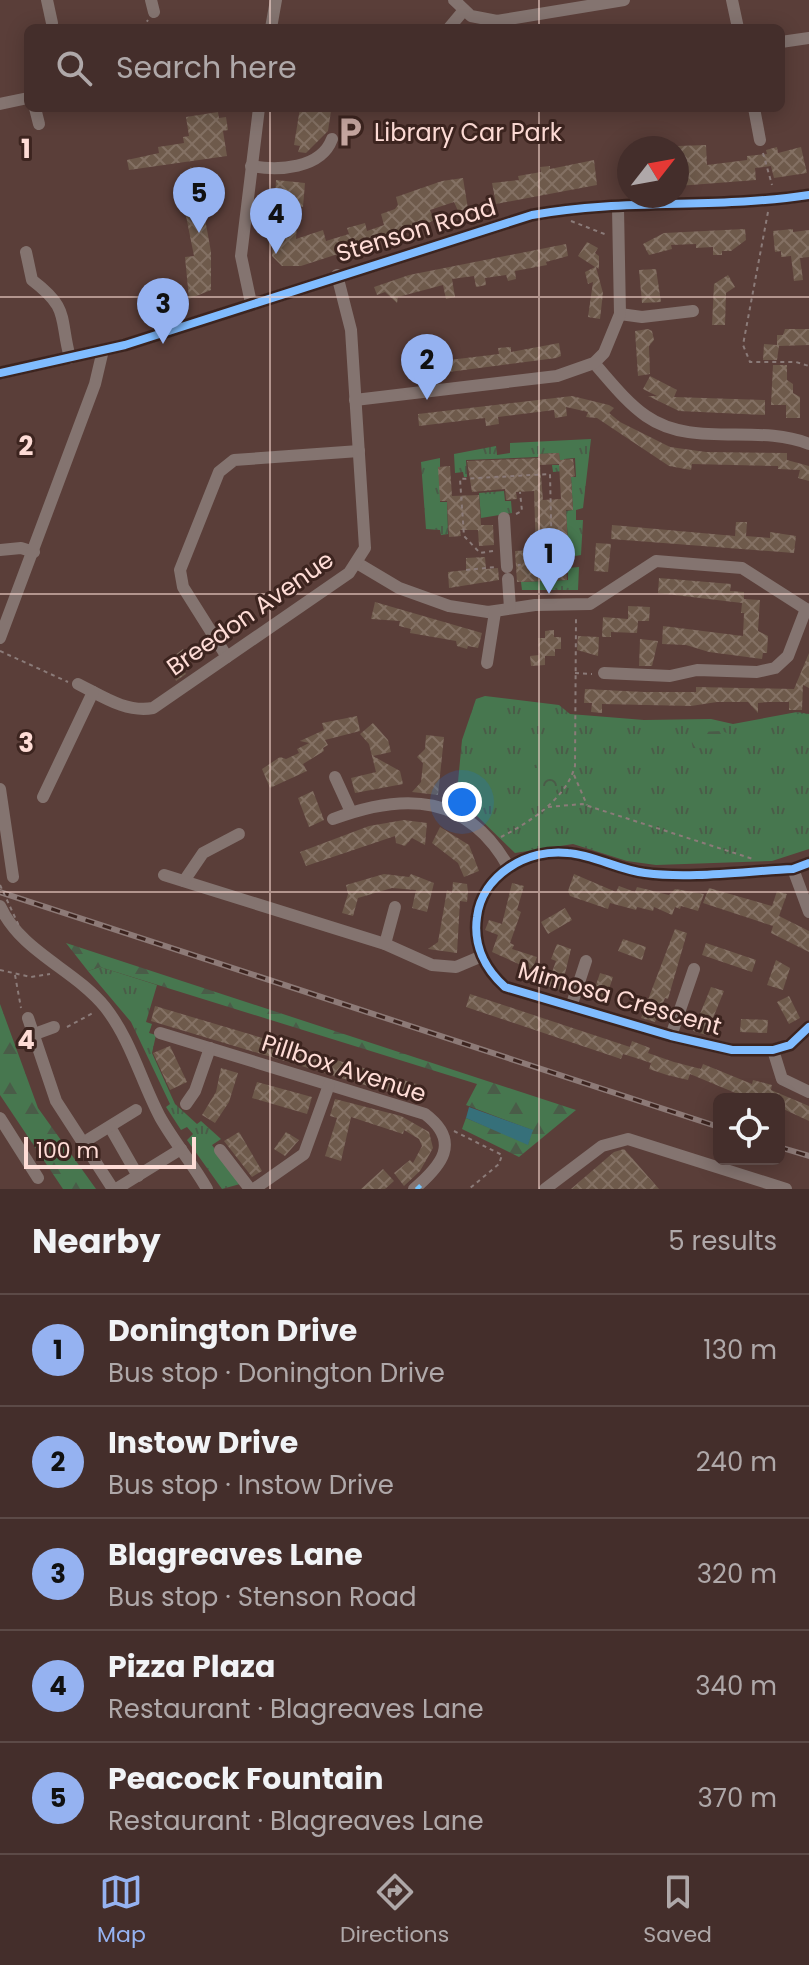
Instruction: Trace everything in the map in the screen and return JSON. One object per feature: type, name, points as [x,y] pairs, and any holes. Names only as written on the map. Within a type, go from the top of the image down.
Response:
[{"type":"street","points":[[47,0],[52,23]]},
{"type":"street","points":[[272,24],[276,0]]},
{"type":"street","points":[[454,0],[471,16],[497,21],[624,0]]},
{"type":"street","points":[[732,0],[737,24]]},
{"type":"street","points":[[452,24],[464,10]]},
{"type":"street","points":[[785,41],[809,38]]},
{"type":"street","points":[[0,104],[24,99]]},
{"type":"street","points":[[36,112],[39,124]]},
{"type":"street","points":[[251,303],[241,256],[258,112]]},
{"type":"street","points":[[755,112],[760,140]]},
{"type":"street","points":[[251,166],[282,169],[311,160],[328,150],[332,139]]},
{"type":"street","name":"Stenson Road","points":[[689,205],[768,201],[809,195]]},
{"type":"street","points":[[355,400],[557,376],[594,363],[604,353],[620,314],[618,208]]},
{"type":"street","name":"Stenson Road","points":[[0,373],[103,350],[494,225],[555,211],[618,208]]},
{"type":"street","points":[[26,252],[32,280],[55,298],[61,308],[70,358]]},
{"type":"street","name":"Breedon Avenue","points":[[78,684],[138,711],[153,708],[349,573],[357,563],[365,548],[359,451],[349,317],[337,275]]},
{"type":"street","points":[[620,314],[642,317],[693,311]]},
{"type":"street","points":[[0,638],[95,384],[103,350]]},
{"type":"street","points":[[594,363],[648,417],[673,428],[694,432],[775,434],[809,444]]},
{"type":"street","points":[[227,657],[183,587],[180,570],[219,472],[234,460],[359,451]]},
{"type":"street","points":[[504,518],[510,608]]},
{"type":"street","points":[[0,550],[21,548],[34,552]]},
{"type":"street","points":[[357,563],[377,577],[437,601],[471,611],[495,612],[600,600],[649,563],[663,561],[736,566],[807,610],[788,656],[775,668],[757,672],[697,670],[670,676],[604,673]]},
{"type":"street","points":[[487,663],[495,612]]},
{"type":"street","points":[[43,797],[93,692]]},
{"type":"street","points":[[335,777],[351,812]]},
{"type":"street","points":[[0,789],[13,877]]},
{"type":"street","points":[[333,819],[351,812],[403,803],[432,804],[468,818],[492,842],[509,868]]},
{"type":"street","points":[[184,881],[203,853],[239,834]]},
{"type":"street","points":[[164,875],[318,926],[385,944],[442,967],[456,967],[482,956],[476,936],[480,903],[491,883],[509,868],[532,857],[569,853],[647,874],[793,869],[809,863]]},
{"type":"street","points":[[793,869],[809,912]]},
{"type":"street","points":[[0,906],[15,933],[61,966],[104,1007],[120,1028],[161,1119],[207,1189]]},
{"type":"street","points":[[385,944],[395,907]]},
{"type":"street","name":"Mimosa Crescent","points":[[482,956],[493,976],[505,987],[671,1036],[732,1050],[773,1050]]},
{"type":"street","points":[[571,1007],[586,961]]},
{"type":"street","points":[[671,1036],[694,969]]},
{"type":"street","points":[[28,1018],[56,1101],[115,1189],[181,1149]]},
{"type":"street","points":[[32,1035],[54,1027]]},
{"type":"street","points":[[809,1027],[790,1045],[773,1050],[782,1079],[809,1092]]},
{"type":"street","name":"Pillbox Avenue","points":[[160,1033],[413,1110],[434,1121],[442,1131],[444,1154],[432,1173],[414,1189]]},
{"type":"street","points":[[186,1104],[210,1048]]},
{"type":"street","points":[[220,1150],[252,1189],[304,1154],[329,1085]]},
{"type":"street","points":[[89,1139],[136,1110]]},
{"type":"street","points":[[0,1118],[38,1178]]},
{"type":"street","points":[[110,1127],[138,1176]]},
{"type":"street","points":[[545,1189],[602,1146],[628,1139],[786,1189]]},
{"type":"path","points":[[760,140],[774,191],[767,195],[743,345],[750,362],[796,362],[809,366]]},
{"type":"path","points":[[555,211],[566,219],[619,239]]},
{"type":"path","points":[[520,476],[520,481]]},
{"type":"path","points":[[504,518],[516,516],[516,511],[522,511],[520,492]]},
{"type":"path","points":[[576,605],[573,773],[587,806]]},
{"type":"path","points":[[0,651],[78,684]]},
{"type":"path","points":[[575,673],[604,673]]},
{"type":"path","points":[[492,842],[524,825],[546,807],[573,773]]},
{"type":"path","points":[[546,807],[587,806],[743,854],[755,860],[762,871]]},
{"type":"path","points":[[0,885],[19,926]]},
{"type":"path","points":[[0,970],[31,977],[55,973],[61,966]]},
{"type":"path","points":[[15,974],[22,1014],[28,1018]]},
{"type":"path","points":[[54,1027],[70,1026],[104,1007]]},
{"type":"path","points":[[442,1131],[450,1129],[502,1155],[499,1164],[469,1189]]},
{"type":"green space","points":[[591,439],[583,508],[576,510],[576,520],[583,520],[581,555],[569,557],[566,511],[573,510],[571,477],[576,477],[575,458],[564,459],[564,471],[553,472],[552,465],[560,465],[559,453],[539,454],[538,457],[466,460],[467,477],[463,472],[455,473],[454,454],[496,446],[497,455],[510,453],[510,443]]},
{"type":"green space","points":[[440,458],[440,502],[447,502],[448,534],[441,535],[440,530],[426,529],[421,462]]},
{"type":"green space","points":[[504,491],[505,501],[511,501],[512,513],[481,518],[479,493]]},
{"type":"green space","points":[[579,567],[578,590],[522,590],[521,582],[568,580],[568,568]]},
{"type":"green space","points":[[485,696],[559,705],[570,714],[644,720],[711,719],[733,724],[797,712],[809,714],[809,849],[772,861],[656,865],[627,861],[573,844],[515,853],[475,814],[456,803],[462,740],[476,699]]},
{"type":"green space","points":[[723,731],[735,738],[731,749],[693,748],[690,736],[695,732]]},
{"type":"green space","points":[[543,763],[555,768],[560,780],[555,792],[543,797],[531,792],[526,780],[531,768]]},
{"type":"green space","points":[[66,943],[576,1110],[519,1157],[462,1129],[466,1118],[528,1144],[532,1130],[466,1105],[477,1084],[100,967],[88,971]]},
{"type":"green space","points":[[100,967],[157,985],[146,1022],[152,1024],[149,1033],[156,1035],[152,1053],[175,1104],[197,1124],[201,1121],[221,1139],[212,1145],[240,1184],[222,1189],[187,1140],[193,1134],[187,1127],[181,1130],[166,1107],[170,1104],[131,1022],[88,971]]},
{"type":"green space","points":[[0,1004],[38,1108],[96,1189],[63,1189],[0,1095]]},
{"type":"water","points":[[469,1107],[533,1130],[528,1145],[466,1118]]},
{"type":"building","points":[[218,112],[219,118],[226,117],[228,130],[223,131],[227,156],[129,170],[127,160],[159,153],[158,147],[184,143],[183,137],[189,136],[186,117]]},
{"type":"building","points":[[299,112],[331,112],[328,131],[306,153],[298,152],[300,146],[294,145]]},
{"type":"building","points":[[706,145],[707,165],[747,160],[747,156],[767,154],[766,150],[777,147],[778,153],[801,147],[807,173],[774,178],[771,166],[755,168],[756,180],[689,185],[689,146]]},
{"type":"building","points":[[594,160],[597,185],[496,204],[492,183],[519,180],[518,176],[541,172],[540,167],[550,166],[550,169]]},
{"type":"building","points":[[190,167],[213,176],[210,180],[214,201],[206,202],[209,212],[204,213],[211,252],[211,290],[189,299],[185,257],[194,256],[185,211],[192,209],[189,195],[196,194]]},
{"type":"building","points":[[463,178],[468,209],[458,211],[454,202],[430,210],[434,220],[421,227],[301,266],[282,266],[272,256],[276,180],[305,183],[303,207],[298,206],[296,239],[323,230],[326,241],[349,234],[347,228],[365,223],[367,231],[384,225],[381,214],[395,209],[398,205],[396,197],[442,181]]},
{"type":"building","points":[[745,229],[746,240],[731,251],[722,251],[722,255],[713,255],[713,247],[696,248],[696,244],[671,245],[672,249],[649,255],[643,244],[664,233]]},
{"type":"building","points":[[793,229],[793,232],[809,230],[809,257],[800,258],[803,280],[794,281],[791,256],[781,257],[781,251],[775,252],[773,231]]},
{"type":"building","points":[[587,242],[598,248],[595,253],[599,256],[599,269],[596,267],[603,293],[600,319],[588,317],[593,282],[588,284],[585,272],[595,267],[578,256]]},
{"type":"building","points":[[566,244],[568,256],[546,262],[547,265],[515,271],[516,279],[508,281],[506,275],[485,278],[486,285],[476,287],[474,276],[452,279],[455,297],[446,299],[443,285],[398,297],[397,303],[385,292],[377,295],[374,287],[409,275]]},
{"type":"building","points":[[656,269],[661,302],[642,303],[639,270]]},
{"type":"building","points":[[728,275],[735,287],[726,293],[725,325],[712,325],[714,284]]},
{"type":"building","points":[[785,329],[809,329],[809,345],[779,346],[777,360],[763,360],[764,344],[777,345],[777,335],[783,335]]},
{"type":"building","points":[[635,331],[652,331],[654,340],[649,346],[650,374],[638,376]]},
{"type":"building","points":[[559,343],[561,356],[556,358],[418,376],[416,364],[499,354],[498,348],[511,347],[511,352]]},
{"type":"building","points":[[773,365],[787,365],[787,380],[793,384],[793,393],[800,397],[800,418],[786,418],[786,405],[771,405]]},
{"type":"building","points":[[650,376],[677,390],[674,397],[765,400],[765,415],[679,411],[648,396],[657,396],[643,389]]},
{"type":"building","points":[[572,396],[609,405],[614,408],[609,413],[620,422],[670,447],[706,452],[787,453],[787,460],[809,466],[809,481],[798,478],[800,470],[778,469],[778,466],[692,464],[691,470],[669,466],[597,418],[586,417],[588,412],[566,407],[567,416],[555,418],[554,410],[498,417],[499,424],[486,426],[485,418],[419,426],[418,414]]},
{"type":"building","points":[[559,453],[560,460],[573,459],[573,510],[566,510],[568,549],[536,553],[534,491],[516,492],[517,499],[506,500],[505,489],[472,492],[467,461],[540,458],[539,454]],"holes":[[[559,464],[561,499],[543,500],[540,465]]]},
{"type":"building","points":[[450,466],[452,496],[479,495],[481,525],[493,525],[494,545],[479,546],[478,530],[460,530],[461,536],[449,537],[447,501],[440,501],[438,467]]},
{"type":"building","points":[[736,522],[747,522],[746,536],[770,538],[770,532],[796,536],[794,553],[611,539],[612,525],[735,536]]},
{"type":"building","points":[[596,543],[611,544],[608,572],[594,571]]},
{"type":"building","points":[[533,550],[533,570],[566,569],[567,580],[517,582],[515,551]]},
{"type":"building","points":[[485,557],[486,569],[498,568],[499,580],[449,588],[448,572],[466,570],[466,558]]},
{"type":"building","points":[[659,578],[731,584],[730,591],[744,592],[744,599],[760,600],[758,631],[768,636],[767,653],[763,653],[762,659],[709,652],[686,645],[662,644],[663,626],[743,636],[744,613],[741,613],[742,603],[658,593]]},
{"type":"building","points":[[375,602],[482,633],[478,648],[468,646],[467,649],[457,646],[456,641],[410,633],[411,629],[399,626],[400,621],[371,619]]},
{"type":"building","points":[[628,606],[650,607],[649,621],[638,621],[637,633],[611,632],[611,637],[602,637],[603,617],[628,619]]},
{"type":"building","points":[[554,630],[554,637],[561,637],[561,649],[555,649],[555,656],[545,656],[545,665],[531,666],[530,656],[539,655],[538,638],[545,638],[545,631]]},
{"type":"building","points":[[578,636],[599,637],[598,656],[577,650]]},
{"type":"building","points":[[640,639],[658,641],[652,666],[639,666]]},
{"type":"building","points":[[183,649],[191,662],[182,668],[186,674],[176,681],[170,665],[177,660],[174,656]]},
{"type":"building","points":[[809,653],[809,688],[803,685],[802,710],[789,710],[789,702],[768,702],[758,703],[758,713],[748,702],[717,702],[691,706],[602,704],[602,713],[591,712],[592,703],[584,703],[585,689],[696,692],[696,687],[794,689]]},
{"type":"building","points":[[357,716],[360,731],[325,740],[328,745],[323,748],[324,751],[303,764],[307,771],[270,788],[262,769],[280,757],[286,759],[299,753],[297,749],[309,743],[300,741],[324,730],[322,723]]},
{"type":"building","points":[[373,723],[388,740],[391,752],[373,756],[400,771],[403,784],[355,793],[351,778],[376,772],[369,744],[360,734]]},
{"type":"building","points":[[426,735],[444,737],[438,795],[412,792],[421,782],[423,763],[417,757],[425,749]]},
{"type":"building","points":[[313,791],[324,820],[309,827],[298,798]]},
{"type":"building","points":[[404,820],[427,823],[425,845],[412,838],[405,846],[396,843],[395,836],[306,866],[300,852],[369,826]]},
{"type":"building","points":[[440,827],[469,845],[479,871],[464,877],[458,863],[432,843]]},
{"type":"building","points":[[384,874],[409,877],[411,874],[434,883],[427,912],[412,908],[416,890],[392,888],[358,898],[353,916],[342,913],[348,894],[346,885]]},
{"type":"building","points":[[574,874],[616,892],[619,886],[635,892],[637,887],[669,895],[675,889],[704,894],[698,911],[681,906],[680,909],[675,907],[672,915],[654,907],[653,911],[637,907],[636,910],[610,903],[608,909],[570,896],[568,891]]},
{"type":"building","points":[[453,882],[467,884],[468,892],[467,902],[460,901],[457,953],[428,949],[438,942],[447,890],[452,893]]},
{"type":"building","points":[[512,883],[524,886],[517,910],[521,912],[510,943],[514,945],[512,949],[537,957],[532,970],[492,952],[498,935],[485,930],[489,920],[502,924]]},
{"type":"building","points":[[709,888],[772,906],[777,891],[787,894],[779,916],[809,931],[809,952],[771,933],[773,926],[703,903]]},
{"type":"building","points":[[565,908],[572,920],[548,934],[541,922]]},
{"type":"building","points":[[675,929],[687,933],[668,999],[665,998],[655,1022],[641,1018]]},
{"type":"building","points":[[623,939],[646,947],[642,960],[618,951]]},
{"type":"building","points":[[706,943],[756,960],[752,972],[702,955]]},
{"type":"building","points":[[557,944],[571,949],[561,990],[547,986],[556,961],[551,959]]},
{"type":"building","points":[[776,960],[790,968],[783,990],[767,985]]},
{"type":"building","points":[[600,973],[613,977],[605,1001],[592,997]]},
{"type":"building","points":[[711,987],[724,991],[706,1035],[693,1031]]},
{"type":"building","points":[[470,994],[630,1047],[632,1041],[650,1048],[648,1053],[674,1062],[701,1069],[703,1064],[752,1084],[753,1080],[772,1085],[771,1090],[778,1093],[735,1093],[690,1074],[688,1080],[667,1075],[649,1069],[651,1063],[623,1054],[621,1059],[466,1007]]},
{"type":"building","points":[[789,996],[800,1018],[789,1024],[777,1002]]},
{"type":"building","points":[[155,1006],[420,1085],[415,1100],[151,1021]]},
{"type":"building","points":[[741,1019],[768,1020],[767,1033],[740,1032]]},
{"type":"building","points":[[170,1046],[187,1082],[170,1090],[153,1053]]},
{"type":"building","points":[[221,1068],[238,1073],[229,1102],[215,1123],[202,1115],[216,1092]]},
{"type":"building","points":[[257,1082],[312,1097],[307,1114],[252,1098]]},
{"type":"building","points":[[785,1096],[809,1106],[809,1121],[785,1110]]},
{"type":"building","points":[[335,1099],[401,1116],[429,1132],[433,1148],[420,1171],[404,1186],[394,1173],[410,1160],[413,1163],[422,1146],[419,1139],[404,1130],[403,1134],[351,1117],[341,1161],[325,1156],[337,1118],[330,1116]]},
{"type":"building","points":[[239,1132],[262,1171],[252,1177],[224,1141]]},
{"type":"building","points":[[286,1132],[299,1140],[285,1156],[274,1149]]},
{"type":"building","points":[[624,1149],[659,1189],[571,1189],[614,1152]]},
{"type":"building","points":[[383,1169],[394,1181],[385,1189],[361,1189]]},
{"type":"railway","points":[[0,892],[713,1125]]},
{"type":"railway","points":[[785,1149],[809,1156]]},
{"type":"marked path","points":[[417,1186],[420,1189]]},
{"type":"cycle path","points":[[0,373],[125,345],[532,215],[601,207],[740,202],[809,195]]},
{"type":"cycle path","points":[[809,863],[793,869],[662,875],[635,871],[578,854],[538,855],[509,867],[497,877],[481,902],[476,927],[482,956],[505,987],[671,1036],[732,1050],[773,1050],[790,1045],[809,1027]]},
{"type":"place","name":"Library Car Park","points":[[350,132]]},
{"type":"place","name":"Peacock Fountain","points":[[199,233]]},
{"type":"place","name":"Pizza Plaza","points":[[276,254]]},
{"type":"place","name":"Blagreaves Lane","points":[[163,344]]},
{"type":"place","name":"Instow Drive","points":[[427,400]]},
{"type":"place","name":"Donington Drive","points":[[549,594]]}]
